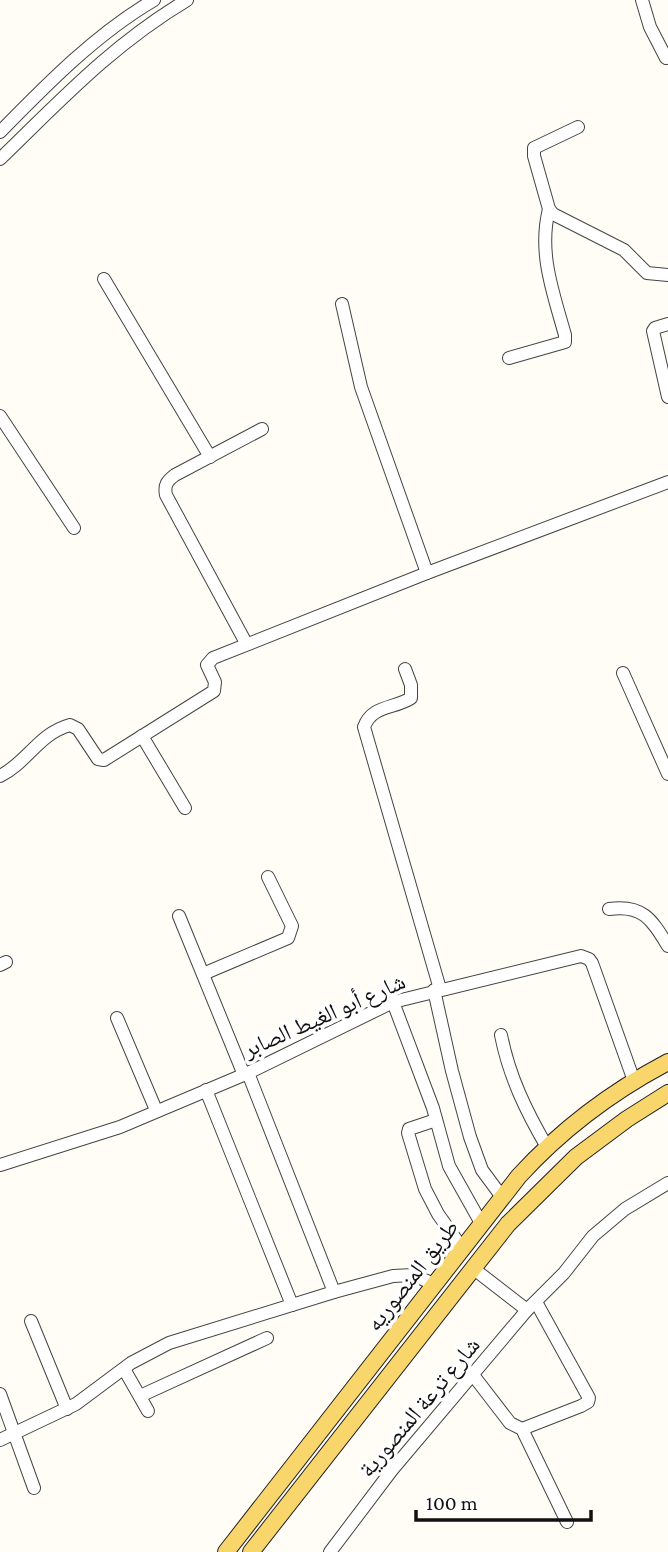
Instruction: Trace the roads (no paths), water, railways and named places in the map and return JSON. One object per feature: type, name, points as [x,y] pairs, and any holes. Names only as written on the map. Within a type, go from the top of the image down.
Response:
[{"type":"main road","name":"طريق المنصوريه","points":[[226,1552],[481,1223],[547,1147],[596,1106],[668,1062]]},
{"type":"main road","name":"طريق المنصوريه","points":[[251,1552],[477,1272],[508,1224],[552,1178],[601,1137],[668,1093]]},
{"type":"street","points":[[0,132],[88,48],[155,0]]},
{"type":"street","points":[[0,159],[93,67],[130,37],[187,0]]},
{"type":"street","points":[[642,0],[650,27],[666,58]]},
{"type":"street","points":[[578,127],[534,148],[549,209],[558,218],[624,250],[647,273],[668,275]]},
{"type":"street","points":[[509,358],[565,342],[547,270],[544,229],[549,209]]},
{"type":"street","points":[[104,279],[210,457]]},
{"type":"street","points":[[342,304],[361,387],[427,573]]},
{"type":"street","points":[[668,324],[653,331],[668,397]]},
{"type":"street","points":[[0,416],[74,528]]},
{"type":"street","points":[[246,643],[166,495],[165,488],[175,475],[261,429]]},
{"type":"street","points":[[0,776],[16,767],[38,742],[66,726],[78,729],[101,760],[211,694],[216,687],[208,670],[209,661],[246,643],[668,482]]},
{"type":"street","points":[[405,669],[411,685],[411,698],[373,713],[364,727],[437,989],[452,1071],[470,1137],[482,1170],[502,1197]]},
{"type":"street","points":[[623,673],[668,774]]},
{"type":"street","points":[[142,736],[185,808]]},
{"type":"street","points":[[203,974],[291,935],[292,926],[268,877]]},
{"type":"street","points":[[609,909],[634,909],[646,915],[668,946]]},
{"type":"street","points":[[179,916],[334,1292]]},
{"type":"street","name":"شارع أبو الغيط الصابر","points":[[0,1165],[108,1132],[246,1074],[393,1002],[576,956],[586,957],[592,963],[634,1081]]},
{"type":"street","points":[[393,1002],[436,1120],[449,1166],[481,1223]]},
{"type":"street","points":[[117,1018],[156,1111]]},
{"type":"street","points":[[501,1035],[505,1058],[525,1110],[547,1147]]},
{"type":"street","points":[[206,1090],[292,1305]]},
{"type":"street","points":[[436,1120],[409,1129],[408,1133],[425,1189],[462,1248]]},
{"type":"street","name":"شارع ترعة المنصورية","points":[[330,1552],[392,1471],[593,1236],[625,1209],[668,1183]]},
{"type":"street","points":[[477,1272],[507,1295],[532,1306],[589,1398],[588,1402],[581,1406],[523,1429]]},
{"type":"street","points":[[0,1440],[86,1399],[143,1356],[169,1343],[334,1292],[403,1274],[413,1275],[434,1284]]},
{"type":"street","points":[[31,1321],[67,1409]]},
{"type":"street","points":[[140,1396],[267,1338]]},
{"type":"street","points":[[124,1369],[148,1411]]},
{"type":"street","points":[[473,1375],[510,1423],[523,1429],[567,1522]]},
{"type":"street","points":[[0,1394],[34,1488]]}]
